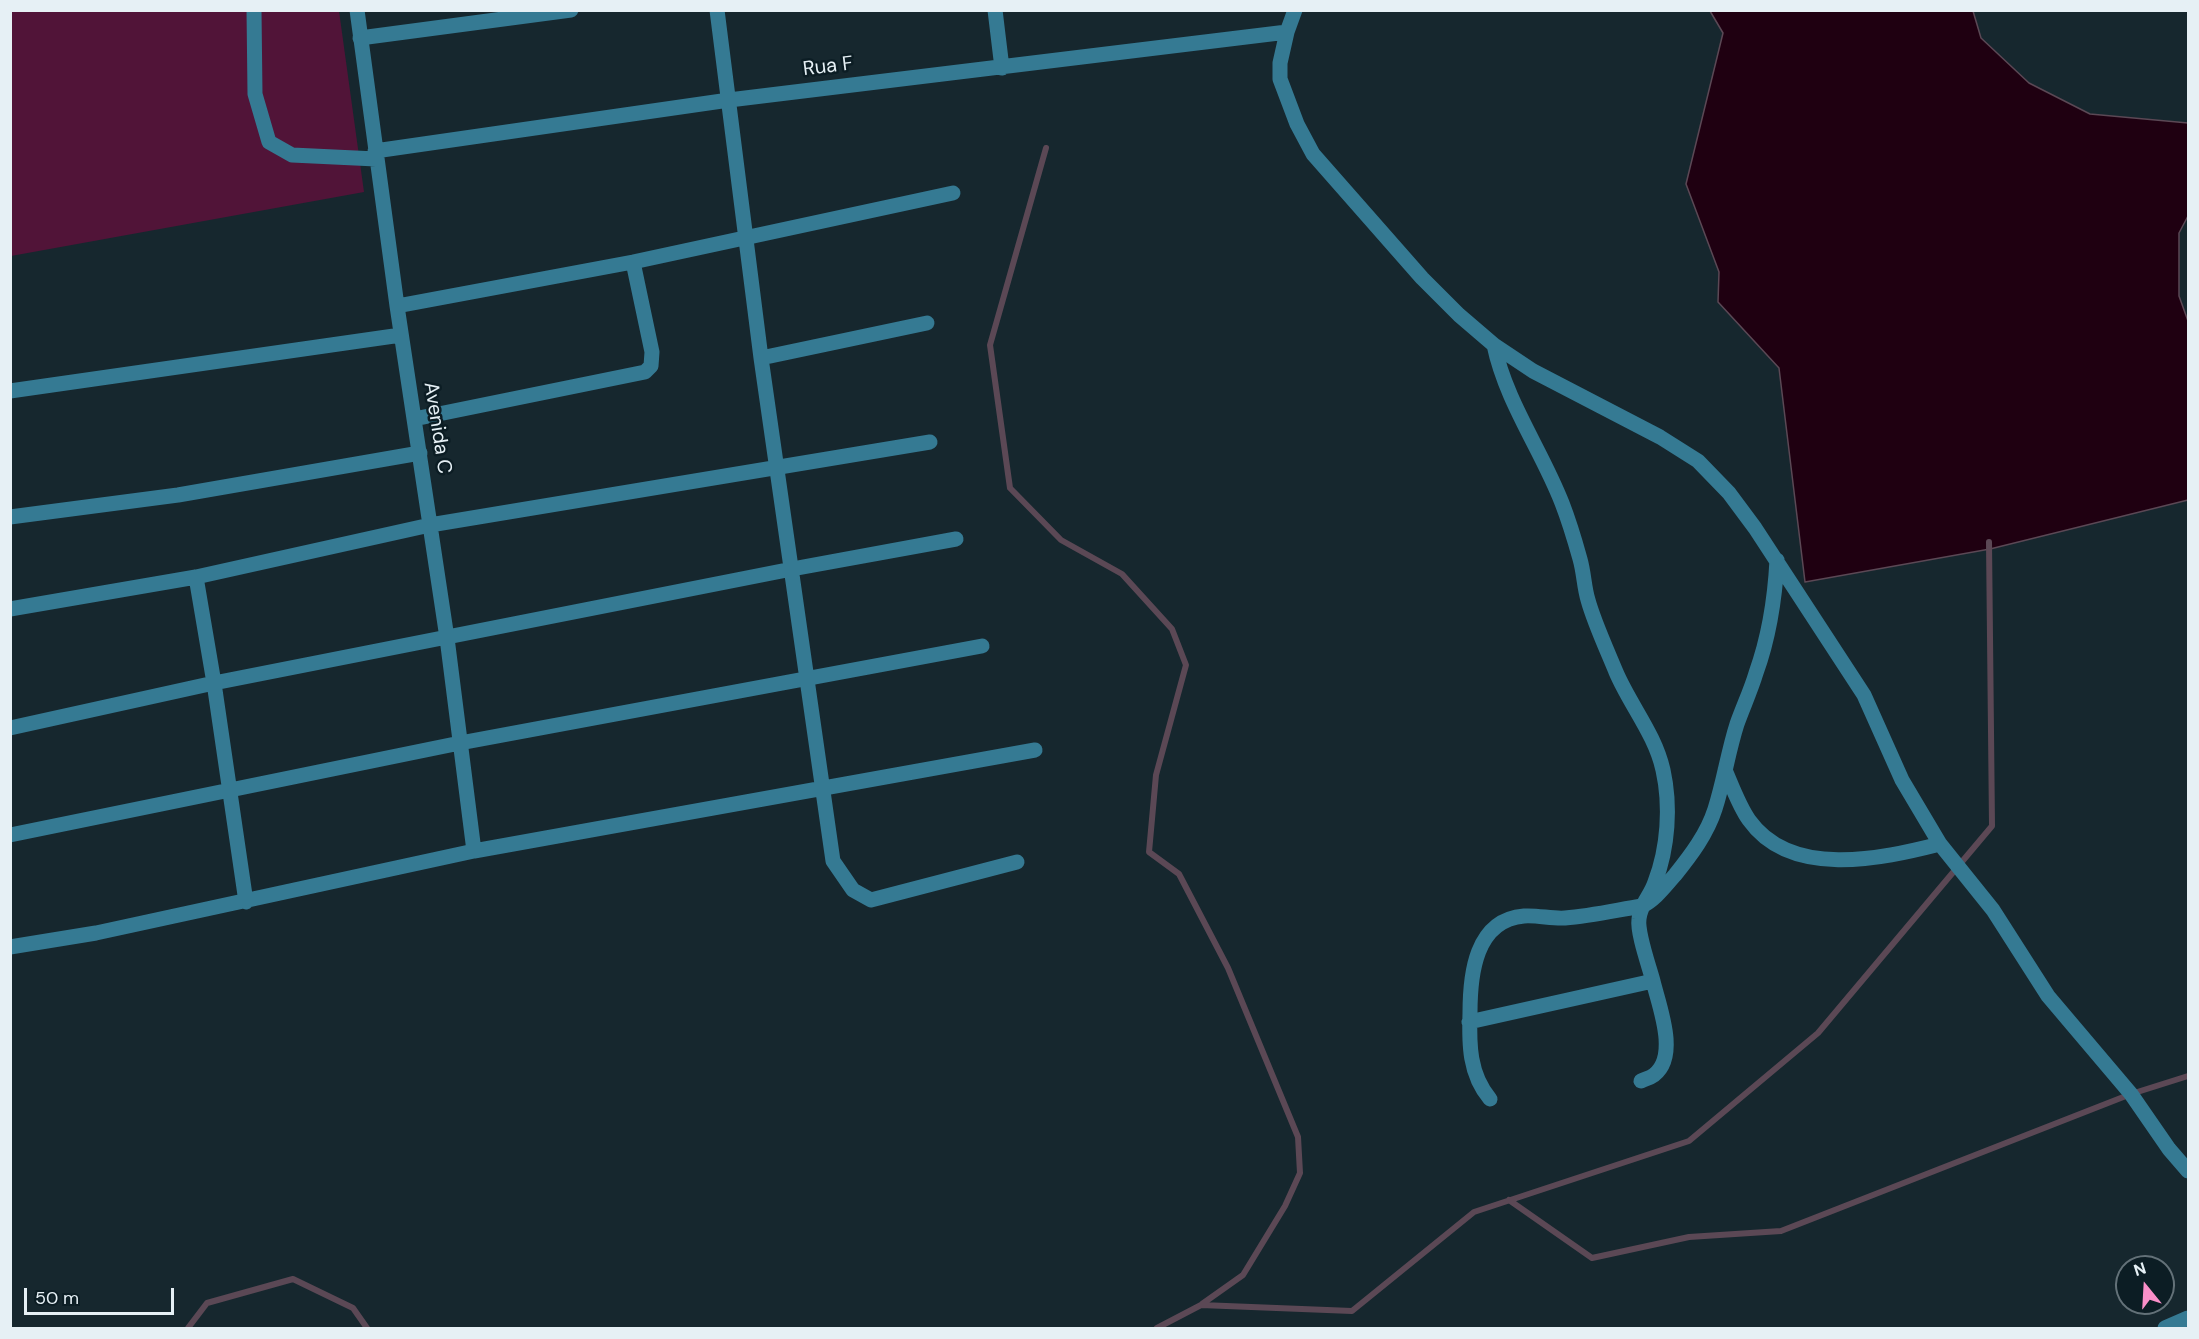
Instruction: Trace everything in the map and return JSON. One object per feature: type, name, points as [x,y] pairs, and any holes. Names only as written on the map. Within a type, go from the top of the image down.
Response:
[{"type":"street","name":"Rua F","points":[[254,10],[255,94],[269,142],[292,155],[375,155],[729,100],[1287,32]]},
{"type":"street","name":"Avenida C","points":[[357,10],[375,155],[447,638],[474,851]]},
{"type":"street","points":[[360,38],[571,10]]},
{"type":"street","points":[[717,10],[761,358],[833,861],[853,890],[871,900],[1017,862]]},
{"type":"street","points":[[995,10],[1002,68]]},
{"type":"street","points":[[1295,10],[1280,63],[1280,79],[1297,124],[1313,154],[1422,278],[1459,315],[1494,345],[1533,371],[1660,437],[1698,462],[1729,493],[1864,695],[1902,780],[1940,844],[1993,910],[2048,996],[2132,1094],[2169,1149],[2188,1171]]},
{"type":"street","points":[[397,306],[633,262],[953,193]]},
{"type":"street","points":[[414,419],[645,372],[651,366],[652,352],[633,262]]},
{"type":"street","points":[[761,358],[927,323]]},
{"type":"street","points":[[10,391],[401,335]]},
{"type":"street","points":[[1494,345],[1516,410],[1547,469],[1562,504],[1580,560],[1592,613],[1616,673],[1652,739],[1663,769],[1667,832],[1659,872],[1642,906],[1638,923],[1665,1032],[1667,1051],[1663,1065],[1654,1075],[1641,1081]]},
{"type":"street","points":[[10,609],[196,577],[430,525],[930,442]]},
{"type":"street","points":[[10,517],[178,495],[420,453]]},
{"type":"street","points":[[10,728],[214,683],[956,539]]},
{"type":"street","points":[[1490,1099],[1476,1074],[1468,1040],[1472,971],[1476,955],[1485,940],[1500,924],[1522,916],[1562,918],[1642,906],[1666,886],[1691,856],[1715,810],[1737,723],[1757,672],[1768,629],[1775,588],[1776,561]]},
{"type":"street","points":[[196,577],[231,791],[246,902]]},
{"type":"street","points":[[10,835],[460,743],[982,646]]},
{"type":"street","points":[[10,947],[96,933],[246,902],[474,851],[1035,750]]},
{"type":"street","points":[[1725,770],[1749,820],[1777,846],[1801,855],[1821,860],[1844,860],[1875,857],[1940,844]]},
{"type":"street","points":[[1469,1022],[1653,981]]},
{"type":"street","points":[[2165,1329],[2188,1318]]},
{"type":"shaded area","points":[[11,11],[339,11],[364,192],[11,256]]},
{"type":"shaded area","points":[[1710,11],[1973,11],[1981,38],[2029,83],[2090,114],[2188,123],[2188,216],[2179,233],[2179,296],[2188,321],[2188,500],[1990,549],[1805,582],[1779,368],[1718,302],[1719,272],[1686,184],[1723,33]]},
{"type":"waterway","points":[[1046,148],[990,345],[1010,488],[1061,540],[1122,574],[1172,629],[1186,665],[1156,775],[1149,852],[1179,874],[1228,968],[1298,1137],[1300,1173],[1285,1206],[1243,1275],[1202,1304]]},
{"type":"waterway","points":[[1157,1328],[1201,1305],[1352,1311],[1474,1212],[1689,1141],[1818,1033],[1992,826],[1989,542]]},
{"type":"waterway","points":[[1509,1200],[1592,1258],[1689,1237],[1781,1231],[2131,1094],[2188,1076]]},
{"type":"waterway","points":[[188,1328],[207,1303],[293,1279],[353,1308],[367,1328]]}]
